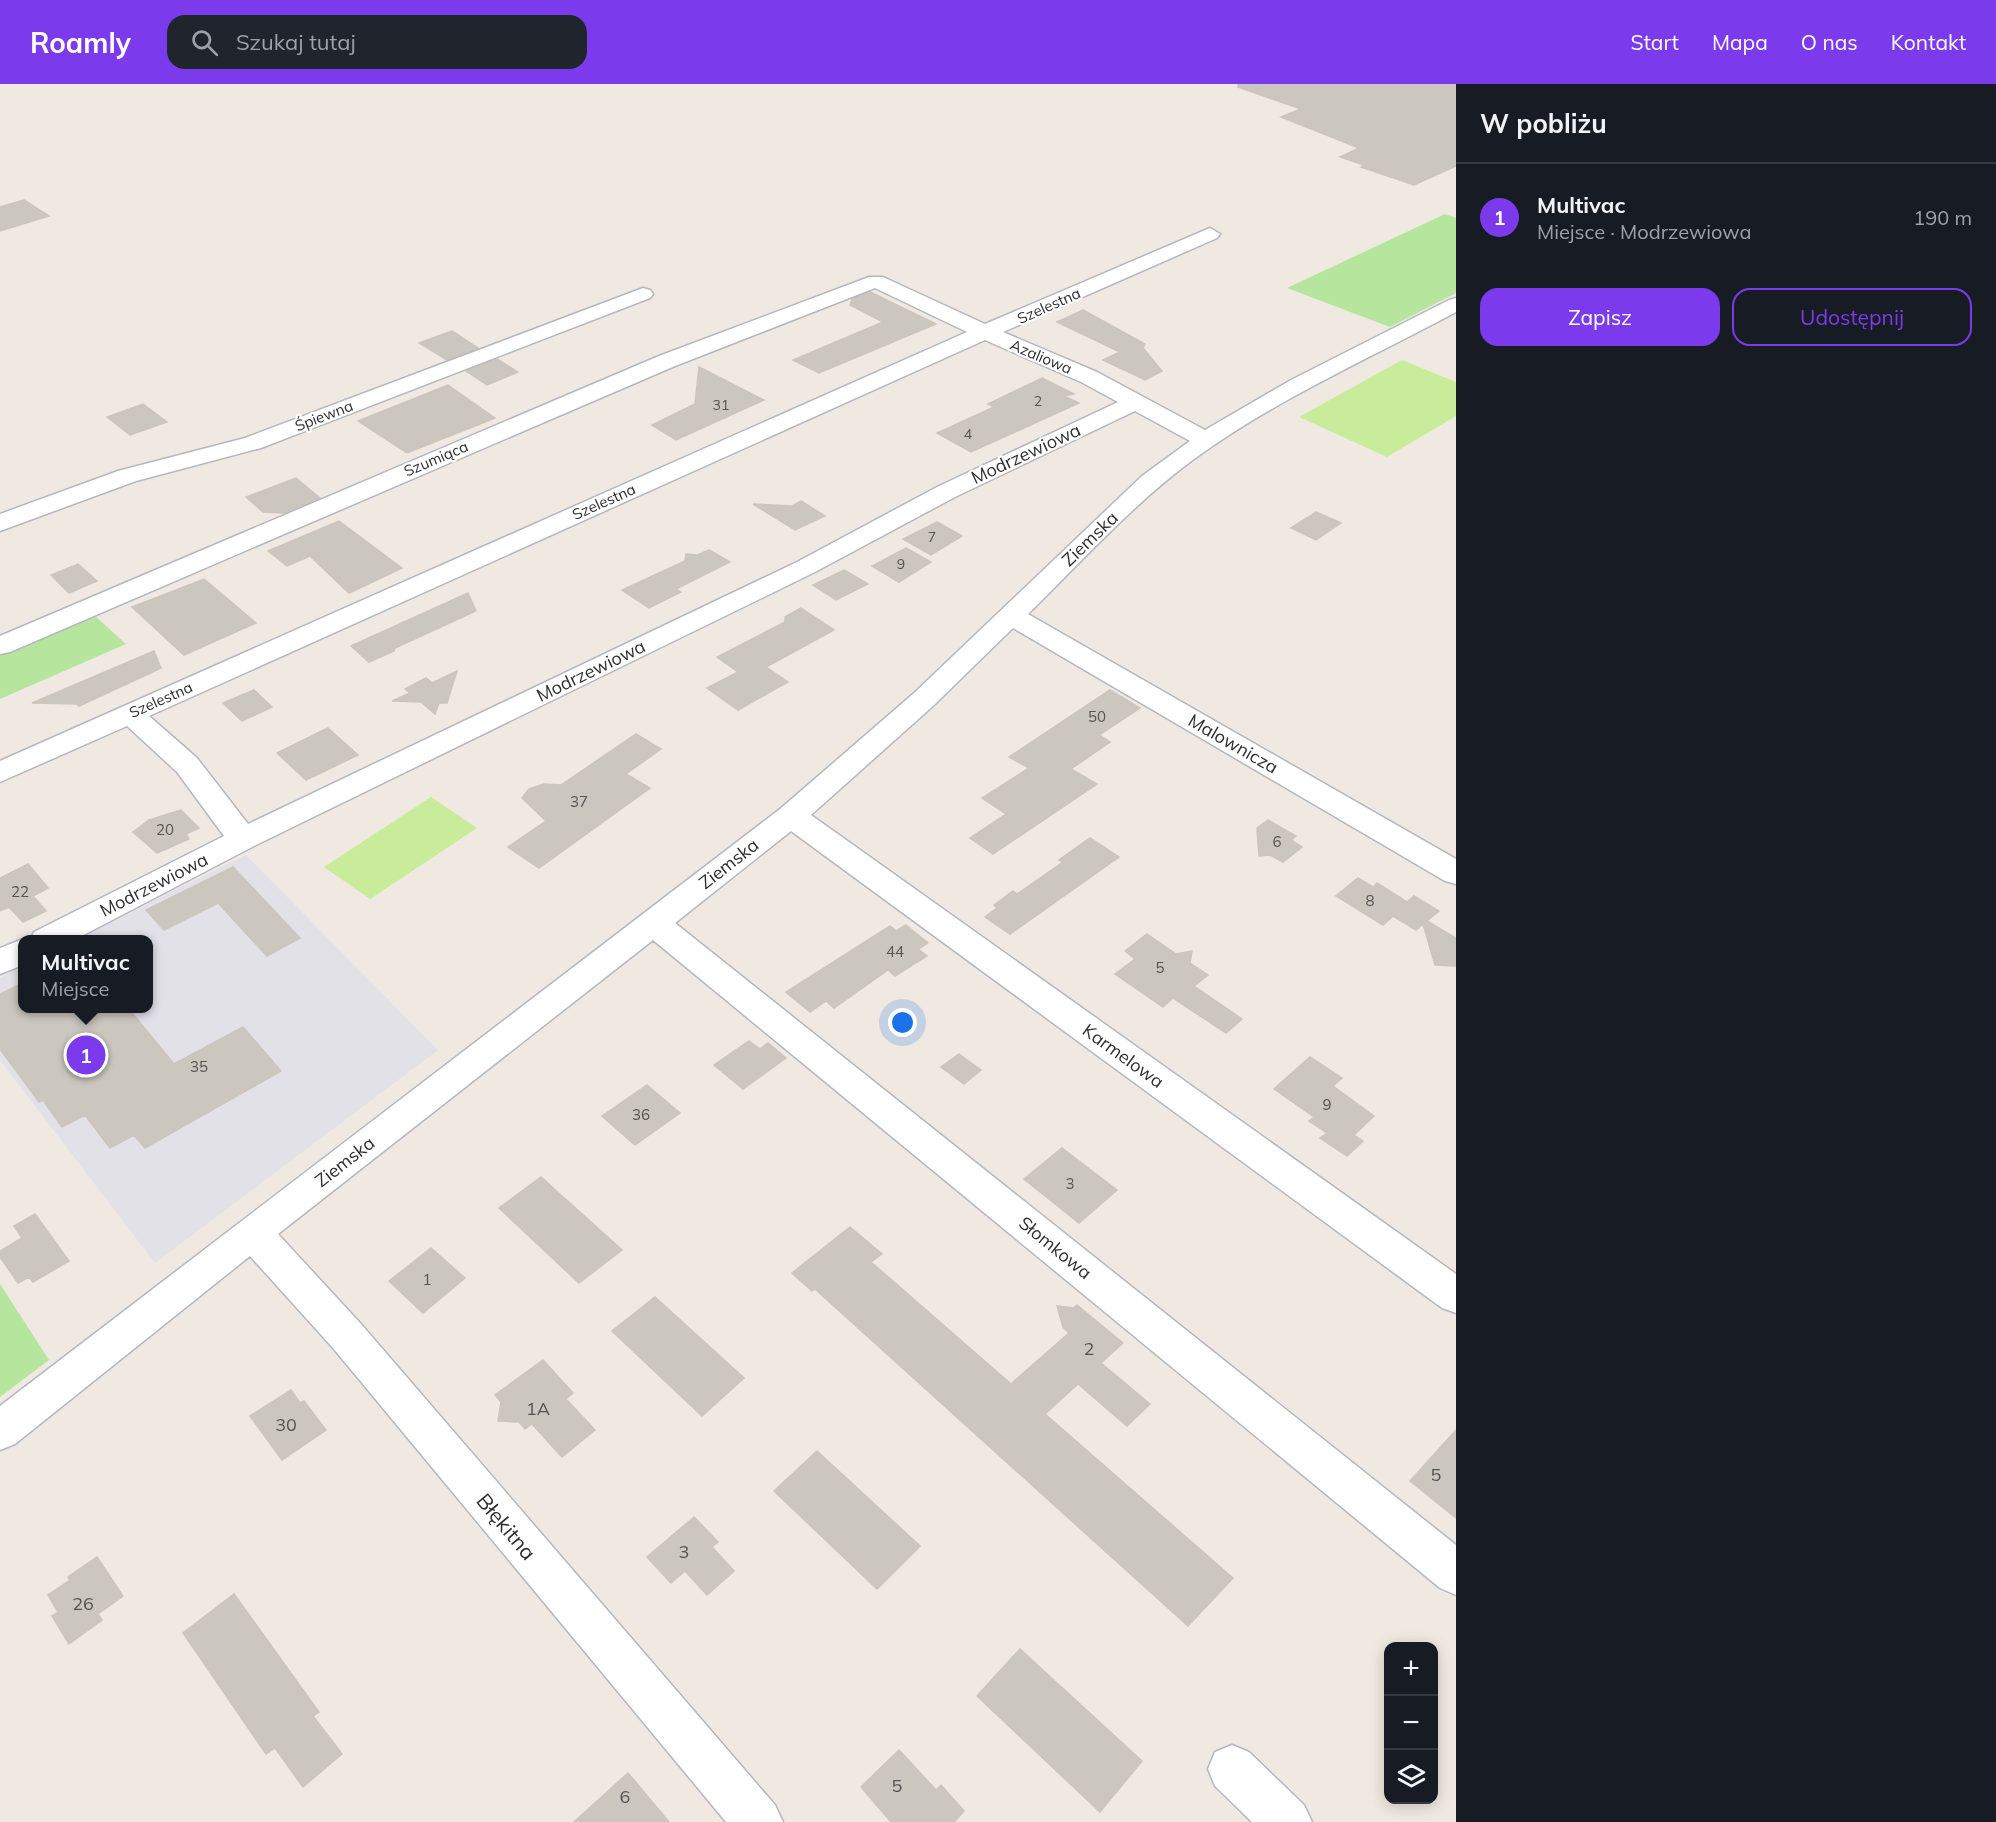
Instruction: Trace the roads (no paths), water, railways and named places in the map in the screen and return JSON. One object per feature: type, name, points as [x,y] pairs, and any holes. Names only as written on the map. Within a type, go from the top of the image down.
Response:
[{"type":"street","name":"Szelestna","points":[[0,772],[798,414],[1210,234]]},
{"type":"street","name":"Azaliowa","points":[[876,280],[986,333],[1089,377],[1204,439]]},
{"type":"street","name":"Szumiąca","points":[[0,646],[667,361],[876,280]]},
{"type":"street","name":"Śpiewna","points":[[0,523],[127,476],[253,443],[643,294]]},
{"type":"street","name":"Ziemska","points":[[0,1431],[791,816],[923,700],[1151,481],[1204,439],[1305,382],[1456,304]]},
{"type":"street","name":"Modrzewiowa","points":[[54,935],[243,839],[806,567],[946,492],[1136,402]]},
{"type":"street","name":"Malownicza","points":[[1011,616],[1456,873]]},
{"type":"street","points":[[130,714],[187,765],[243,839]]},
{"type":"street","name":"Karmelowa","points":[[791,816],[1456,1296]]},
{"type":"street","name":"Słomkowa","points":[[654,924],[1456,1573]]},
{"type":"street","points":[[0,962],[18,953]]},
{"type":"street","name":"Błękitna","points":[[252,1233],[347,1336],[758,1822]]},
{"type":"street","points":[[1232,1769],[1287,1822]]},
{"type":"place","name":"Multivac","points":[[86,1055]]}]
